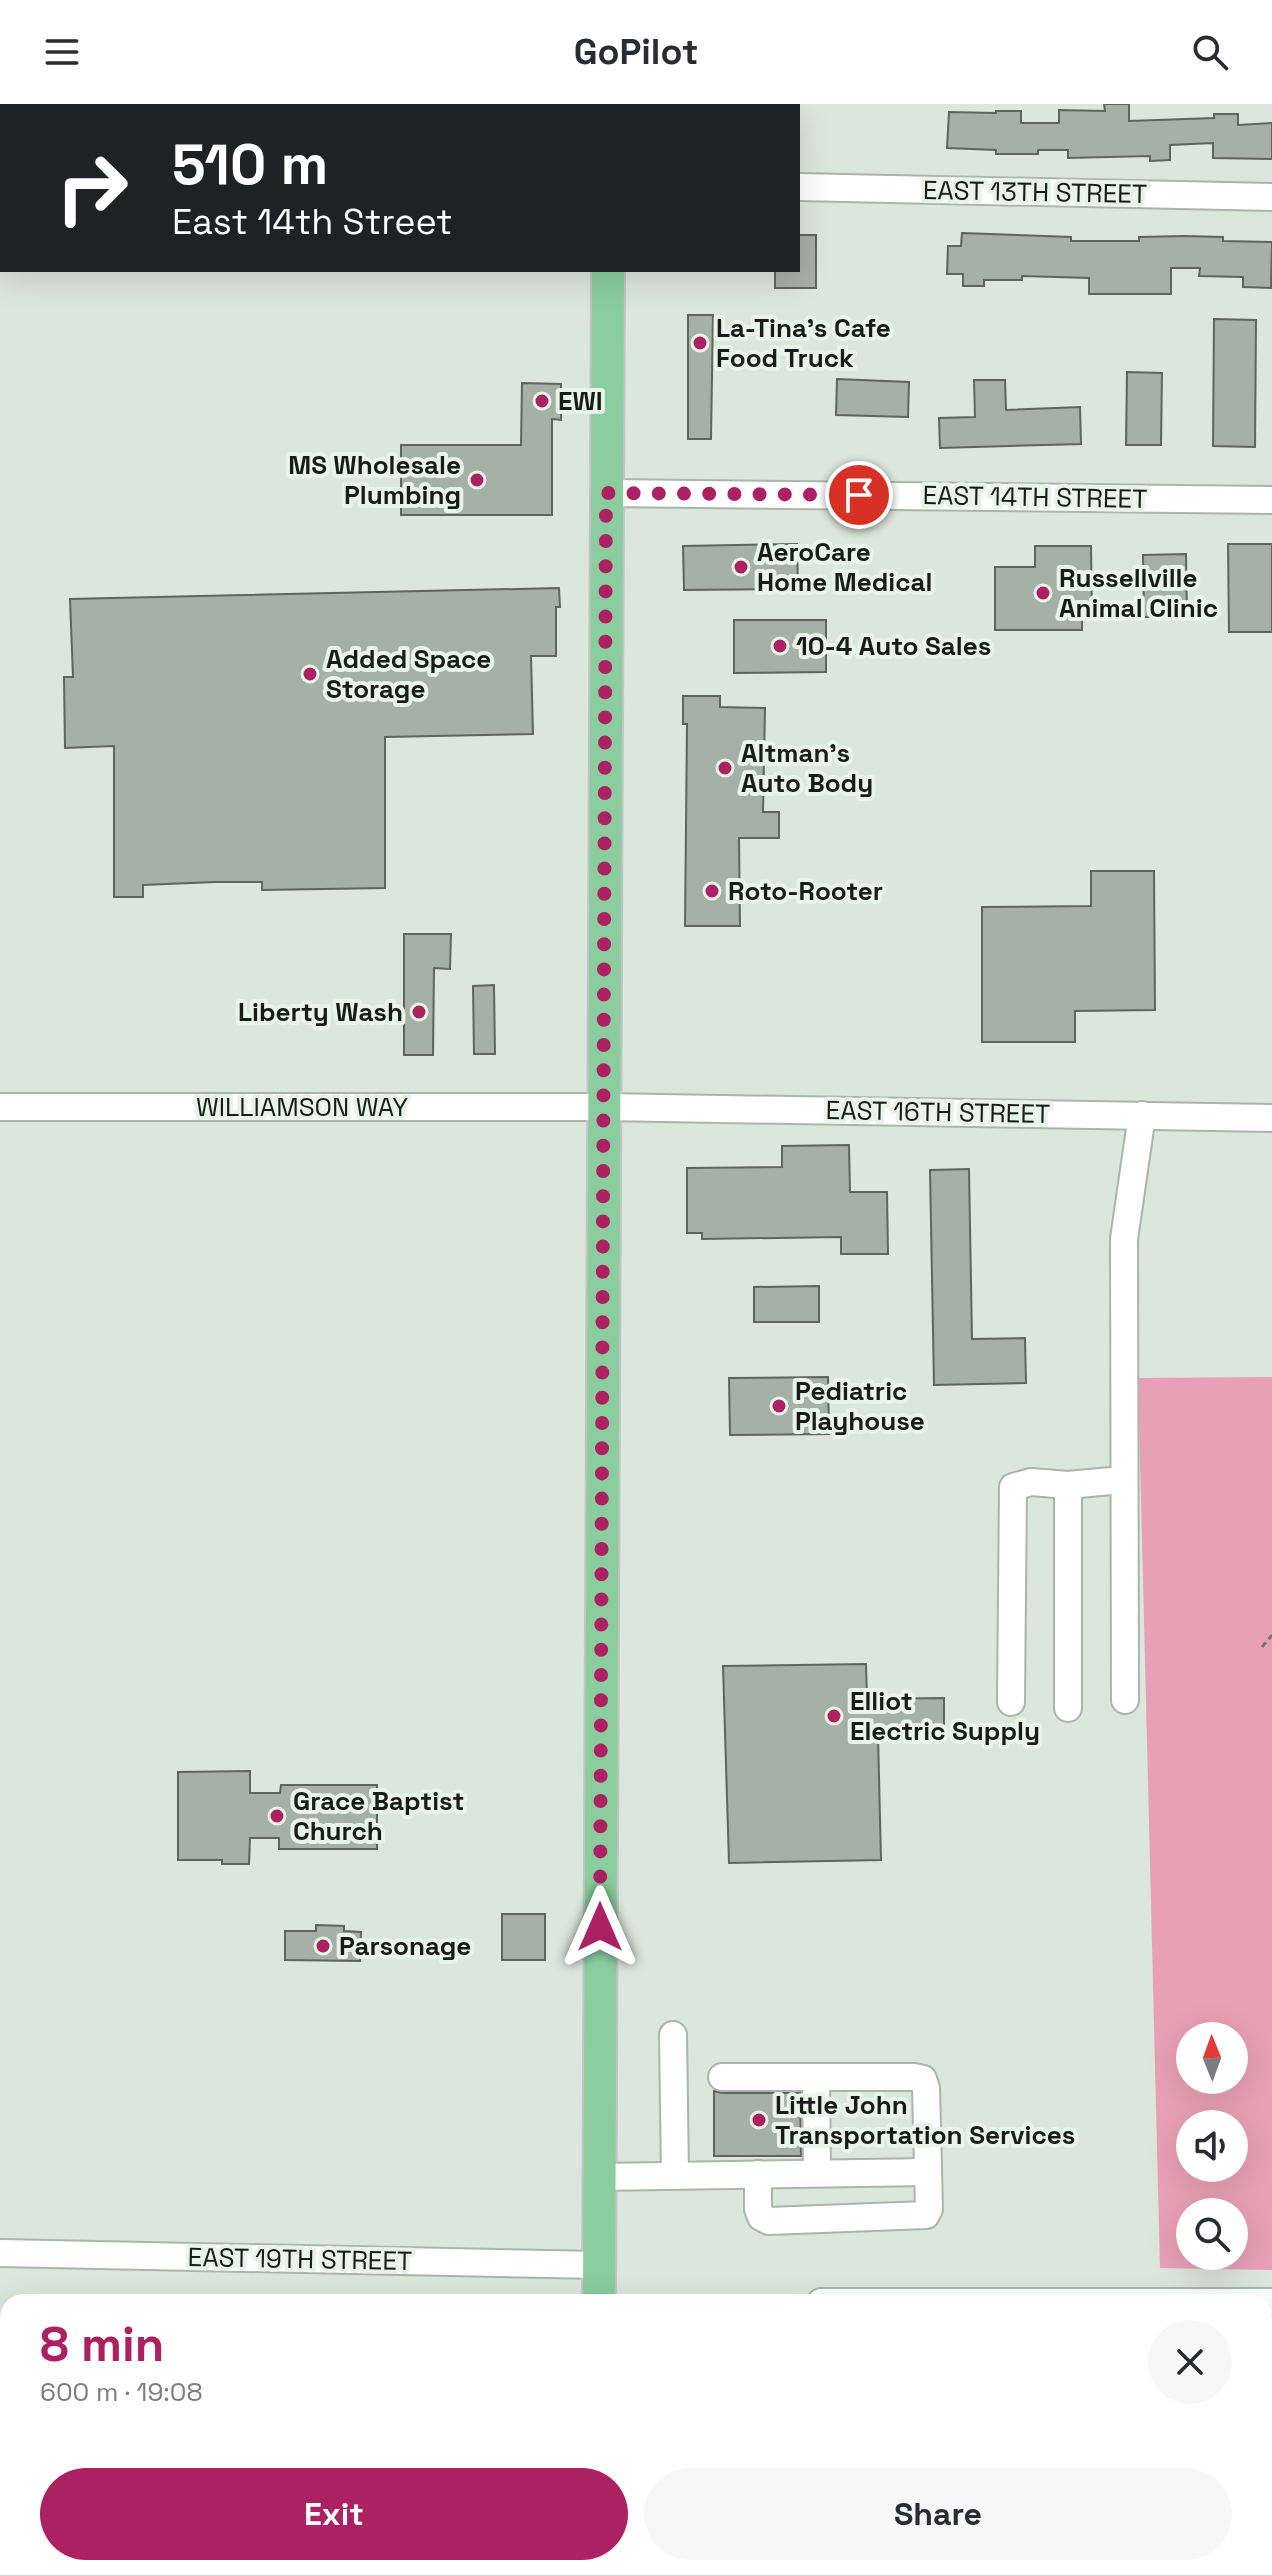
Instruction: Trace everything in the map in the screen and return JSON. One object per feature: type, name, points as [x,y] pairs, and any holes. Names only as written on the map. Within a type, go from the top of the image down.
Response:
[{"type":"main road","points":[[599,2294],[608,272]]},
{"type":"street","name":"EAST 13TH STREET","points":[[800,187],[1272,197]]},
{"type":"street","name":"EAST 14TH STREET","points":[[606,493],[1272,500]]},
{"type":"street","name":"WILLIAMSON WAY","points":[[0,1107],[604,1107]]},
{"type":"street","name":"EAST 16TH STREET","points":[[604,1107],[1272,1118]]},
{"type":"street","points":[[1125,1700],[1122,1480],[1124,1239],[1142,1115]]},
{"type":"street","points":[[1011,1702],[1013,1487],[1031,1482],[1068,1485],[1122,1480]]},
{"type":"street","points":[[1068,1485],[1068,1708]]},
{"type":"street","points":[[673,2035],[675,2175]]},
{"type":"street","points":[[722,2077],[923,2079],[926,2088],[929,2209],[926,2215],[769,2221],[761,2217],[758,2209],[758,2174]]},
{"type":"street","points":[[816,2077],[817,2173]]},
{"type":"street","points":[[599,2177],[928,2172]]},
{"type":"street","name":"EAST 19TH STREET","points":[[0,2253],[599,2265]]},
{"type":"path","points":[[1262,1647],[1272,1635]]},
{"type":"shaded area","points":[[1272,1377],[1272,2270],[1248,2270],[1248,2198],[1176,2198],[1176,2268],[1160,2268],[1138,1378]]},
{"type":"building","points":[[1104,104],[1129,104],[1129,121],[1214,118],[1214,114],[1238,114],[1238,125],[1272,123],[1272,159],[1213,158],[1213,143],[1170,145],[1170,160],[1150,161],[1150,156],[1068,158],[1068,150],[996,154],[996,150],[947,148],[949,112],[1021,111],[1021,123],[1059,123],[1059,110],[1105,111]]},
{"type":"building","points":[[962,233],[1071,237],[1071,241],[1139,241],[1139,237],[1184,236],[1272,242],[1271,288],[1243,287],[1243,277],[1199,276],[1200,268],[1171,268],[1171,294],[1089,294],[1089,278],[1022,276],[1022,280],[984,280],[984,286],[963,286],[963,274],[947,274],[948,246],[961,246]]},
{"type":"building","points":[[800,235],[816,235],[816,288],[775,288],[775,272],[800,272]]},
{"type":"building","points":[[688,315],[713,315],[711,439],[688,439]]},
{"type":"building","points":[[1214,319],[1256,320],[1255,447],[1213,446]]},
{"type":"building","points":[[1127,372],[1162,373],[1161,445],[1126,445]]},
{"type":"building","points":[[837,379],[909,382],[908,417],[836,415]]},
{"type":"building","points":[[974,380],[1005,380],[1006,410],[1080,407],[1081,444],[940,448],[939,418],[975,417]]},
{"type":"building","name":"MS Wholesale Plumbing","points":[[522,383],[561,384],[561,420],[552,419],[552,515],[401,515],[401,445],[521,445]]},
{"type":"building","name":"AeroCare Home Medical","points":[[797,544],[798,589],[684,590],[683,546]]},
{"type":"building","points":[[1228,544],[1272,544],[1272,632],[1229,632]]},
{"type":"building","name":"Russellville Animal Clinic","points":[[1035,546],[1091,546],[1092,619],[1082,619],[1082,630],[995,630],[995,567],[1035,567]]},
{"type":"building","points":[[1186,554],[1187,617],[1144,617],[1143,555]]},
{"type":"building","points":[[559,588],[556,656],[531,656],[533,734],[385,737],[385,888],[262,890],[262,882],[215,882],[143,885],[143,897],[114,897],[114,746],[65,748],[64,677],[73,677],[70,599]]},
{"type":"building","name":"10-4 Auto Sales","points":[[734,620],[826,620],[826,672],[734,673]]},
{"type":"building","name":"Altman's Auto Body","points":[[683,696],[720,696],[720,707],[765,708],[763,812],[779,812],[779,838],[739,838],[740,926],[685,926],[687,724],[683,724]]},
{"type":"building","points":[[1091,871],[1154,871],[1155,1010],[1075,1011],[1075,1042],[982,1042],[982,907],[1091,906]]},
{"type":"building","name":"Liberty Wash","points":[[404,934],[451,934],[450,969],[434,968],[433,1055],[404,1055]]},
{"type":"building","points":[[494,985],[495,1054],[474,1054],[473,986]]},
{"type":"building","points":[[849,1145],[850,1192],[887,1192],[888,1254],[841,1254],[841,1237],[702,1239],[702,1233],[687,1233],[687,1168],[782,1167],[782,1146]]},
{"type":"building","points":[[969,1169],[972,1339],[1025,1338],[1026,1383],[934,1385],[930,1170]]},
{"type":"building","points":[[819,1286],[819,1322],[754,1322],[754,1287]]},
{"type":"building","name":"Pediatric Playhouse","points":[[828,1377],[829,1434],[730,1435],[729,1378]]},
{"type":"building","points":[[866,1664],[867,1699],[944,1698],[944,1734],[878,1735],[881,1860],[729,1863],[723,1666]]},
{"type":"building","name":"Grace Baptist Church","points":[[250,1771],[250,1793],[280,1793],[281,1785],[377,1785],[377,1849],[279,1849],[279,1838],[250,1838],[249,1864],[222,1864],[222,1860],[178,1860],[178,1772]]},
{"type":"building","points":[[502,1914],[545,1914],[545,1960],[502,1960]]},
{"type":"building","name":"Parsonage","points":[[316,1925],[344,1926],[344,1931],[361,1932],[360,1961],[285,1960],[285,1931],[316,1931]]},
{"type":"building","name":"Little John Transportation Services","points":[[714,2091],[800,2093],[801,2156],[714,2156]]},
{"type":"place","name":"La-Tina's Cafe Food Truck","points":[[700,343]]},
{"type":"place","name":"EWI","points":[[542,401]]},
{"type":"place","name":"MS Wholesale Plumbing","points":[[477,480]]},
{"type":"place","name":"AeroCare Home Medical","points":[[741,567]]},
{"type":"place","name":"Russellville Animal Clinic","points":[[1043,593]]},
{"type":"place","name":"10-4 Auto Sales","points":[[780,646]]},
{"type":"place","name":"Added Space Storage","points":[[310,674]]},
{"type":"place","name":"Altman's Auto Body","points":[[725,768]]},
{"type":"place","name":"Roto-Rooter","points":[[712,891]]},
{"type":"place","name":"Liberty Wash","points":[[419,1012]]},
{"type":"place","name":"Pediatric Playhouse","points":[[779,1406]]},
{"type":"place","name":"Elliot Electric Supply","points":[[834,1716]]},
{"type":"place","name":"Grace Baptist Church","points":[[277,1816]]},
{"type":"place","name":"Parsonage","points":[[323,1946]]},
{"type":"place","name":"Little John Transportation Services","points":[[759,2120]]},
{"type":"route","points":[[600,1927],[606,493],[859,495]]}]
